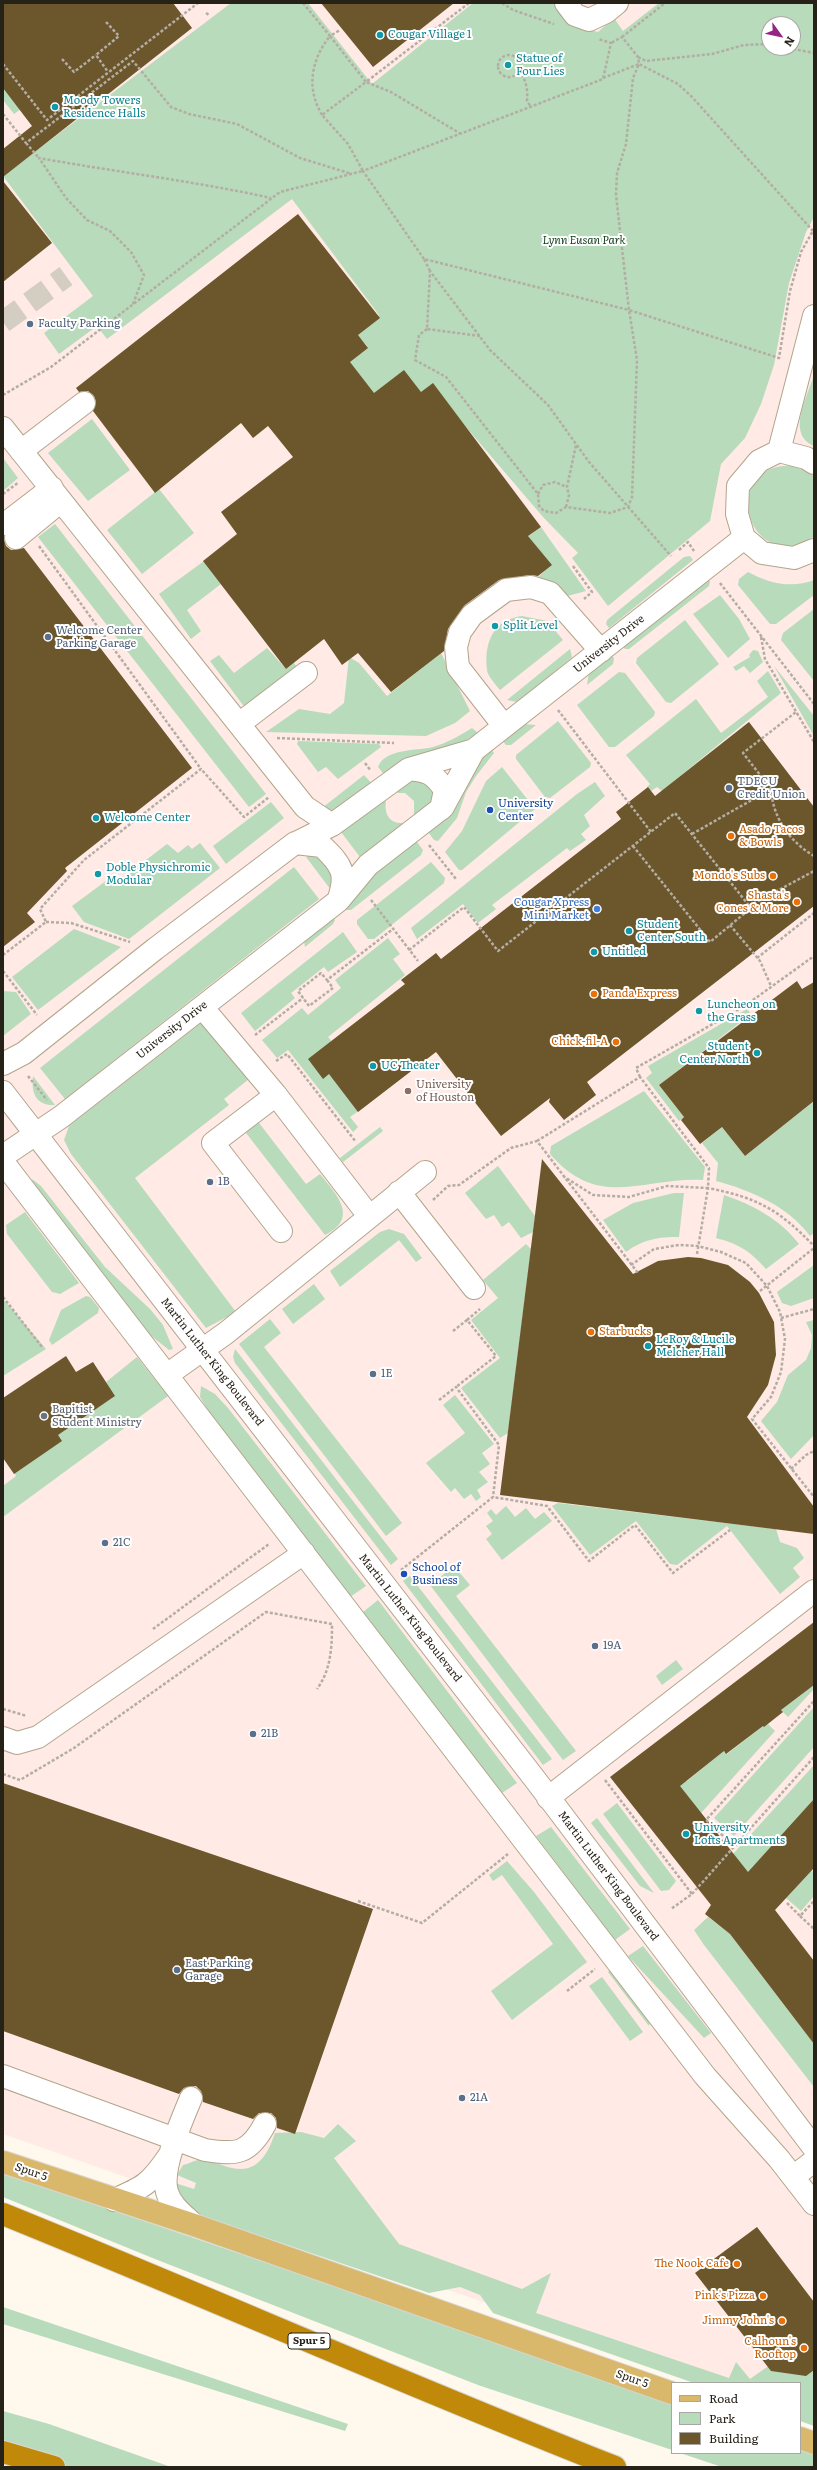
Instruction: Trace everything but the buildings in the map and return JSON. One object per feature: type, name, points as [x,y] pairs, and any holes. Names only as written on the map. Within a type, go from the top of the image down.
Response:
[{"type":"highway","name":"Spur 5","points":[[3,2214],[149,2273],[514,2427],[614,2467]]},
{"type":"highway","points":[[3,2452],[54,2467]]},
{"type":"main road","name":"Spur 5","points":[[3,2162],[114,2200],[194,2225],[671,2393]]},
{"type":"main road","points":[[801,2438],[814,2443]]},
{"type":"street","points":[[566,3],[575,15],[589,20],[606,12],[617,3]]},
{"type":"street","points":[[779,452],[814,316]]},
{"type":"street","points":[[21,451],[84,403]]},
{"type":"street","points":[[3,428],[305,806],[332,825]]},
{"type":"street","points":[[814,463],[806,458],[779,452],[759,461],[738,486],[737,514],[744,538],[762,553],[794,558],[814,550]]},
{"type":"street","points":[[11,531],[56,495]]},
{"type":"street","name":"University Drive","points":[[3,1064],[24,1053],[155,949],[295,843],[332,825],[409,769],[474,750],[744,538]]},
{"type":"street","points":[[504,726],[458,668],[456,648],[460,632],[472,615],[506,590],[531,586],[550,593],[600,651]]},
{"type":"street","points":[[239,724],[306,673]]},
{"type":"street","name":"University Drive","points":[[3,1156],[36,1135],[338,901],[368,866],[443,807],[474,750]]},
{"type":"street","points":[[409,769],[427,771],[438,779],[446,790],[443,807]]},
{"type":"street","points":[[295,843],[322,846],[340,863],[344,885],[338,901]]},
{"type":"street","points":[[202,1007],[276,1095],[369,1216]]},
{"type":"street","name":"Martin Luther King Boulevard","points":[[3,1092],[548,1798],[814,2148]]},
{"type":"street","points":[[276,1095],[213,1143],[281,1231]]},
{"type":"street","points":[[3,1162],[706,2076],[793,2177],[814,2204]]},
{"type":"street","points":[[167,1374],[202,1350],[425,1172]]},
{"type":"street","points":[[399,1192],[474,1288]]},
{"type":"street","points":[[3,1738],[17,1743],[38,1737],[304,1553]]},
{"type":"street","points":[[548,1798],[814,1591]]},
{"type":"street","points":[[3,2076],[172,2148],[225,2153],[241,2152],[253,2143],[265,2124]]},
{"type":"street","points":[[114,2200],[145,2186],[153,2179],[172,2148],[191,2098]]},
{"type":"street","points":[[172,2148],[166,2191],[173,2204],[194,2225]]},
{"type":"street","points":[[793,2177],[814,2161]]},
{"type":"path","points":[[3,64],[47,120],[198,3]]},
{"type":"path","points":[[303,3],[366,82],[391,92],[461,134]]},
{"type":"path","points":[[322,115],[469,3]]},
{"type":"path","points":[[502,3],[513,10],[558,26]]},
{"type":"path","points":[[592,37],[611,43],[622,37],[665,3]]},
{"type":"path","points":[[62,59],[74,72],[119,36],[106,22]]},
{"type":"path","points":[[340,30],[330,36],[320,50],[312,78],[314,98],[322,115],[348,144],[363,171],[424,259],[430,271],[490,350],[548,405],[576,445],[671,556]]},
{"type":"path","points":[[622,37],[638,57],[646,61],[712,54],[744,45],[761,44]]},
{"type":"path","points":[[603,79],[611,43]]},
{"type":"path","points":[[801,50],[814,53]]},
{"type":"path","points":[[96,54],[108,72]]},
{"type":"path","points":[[519,70],[512,76],[505,76],[499,68],[500,62],[504,56],[512,55],[518,59],[519,70],[524,78],[528,90],[527,101],[531,107]]},
{"type":"path","points":[[480,336],[427,329],[419,335],[416,360],[446,377],[538,494],[539,506],[544,511],[556,513],[566,507],[610,513],[628,507],[632,497],[637,399],[637,360],[629,310],[616,195],[616,173],[626,144],[633,78],[639,64],[638,57]]},
{"type":"path","points":[[26,143],[133,61],[171,107],[189,114],[237,124],[300,158],[352,174]]},
{"type":"path","points":[[3,395],[51,367],[280,192],[363,171],[639,64],[678,84],[692,97],[814,230],[801,252],[790,291],[779,358],[629,310],[424,259]]},
{"type":"path","points":[[3,114],[39,158],[66,198],[87,220],[110,231],[131,252],[144,274],[132,305]]},
{"type":"path","points":[[39,158],[140,176],[228,189],[271,198]]},
{"type":"path","points":[[427,329],[430,271]]},
{"type":"path","points":[[566,507],[569,496],[568,487],[576,445]]},
{"type":"path","points":[[3,494],[22,479]]},
{"type":"path","points":[[538,494],[543,485],[555,482],[568,487]]},
{"type":"path","points":[[37,544],[201,769],[244,817],[271,795],[276,801]]},
{"type":"path","points":[[573,566],[592,592],[578,603]]},
{"type":"path","points":[[744,616],[814,704]]},
{"type":"path","points":[[761,637],[765,659],[814,742]]},
{"type":"path","points":[[546,694],[651,832]]},
{"type":"path","points":[[796,712],[743,753],[771,789],[772,801],[786,832],[799,846],[814,856]]},
{"type":"path","points":[[271,738],[394,743]]},
{"type":"path","points":[[46,922],[40,908],[84,860],[201,769]]},
{"type":"path","points":[[692,834],[771,789]]},
{"type":"path","points":[[409,950],[464,907],[498,951],[633,846],[651,832],[676,813],[751,908],[710,942],[633,846]]},
{"type":"path","points":[[749,906],[814,871]]},
{"type":"path","points":[[371,900],[418,961]]},
{"type":"path","points":[[757,958],[814,913]]},
{"type":"path","points":[[3,955],[46,922],[71,923],[132,942]]},
{"type":"path","points":[[730,925],[757,958],[771,986]]},
{"type":"path","points":[[326,980],[393,929]]},
{"type":"path","points":[[697,1254],[708,1188],[709,1168],[640,1077],[636,1068],[746,1004],[814,956]]},
{"type":"path","points":[[3,971],[38,1016]]},
{"type":"path","points":[[320,973],[326,980],[334,988],[309,1006],[298,990],[320,973]]},
{"type":"path","points":[[3,980],[8,977]]},
{"type":"path","points":[[258,1041],[254,1036],[303,998]]},
{"type":"path","points":[[270,1057],[274,1063],[287,1054],[356,1142]]},
{"type":"path","points":[[27,1074],[50,1104]]},
{"type":"path","points":[[428,1203],[448,1186],[459,1185],[511,1148],[537,1141],[640,1077]]},
{"type":"path","points":[[537,1141],[638,1273]]},
{"type":"path","points":[[563,1176],[592,1195],[629,1197],[667,1186],[708,1188],[735,1193],[769,1206],[790,1221],[814,1247],[760,1291]]},
{"type":"path","points":[[631,1264],[654,1249],[679,1245],[698,1246],[721,1252],[746,1263],[767,1286],[781,1318],[785,1339],[781,1372],[771,1397],[752,1419],[814,1497]]},
{"type":"path","points":[[3,1297],[42,1347]]},
{"type":"path","points":[[781,1318],[814,1309]]},
{"type":"path","points":[[439,1400],[496,1356],[467,1320],[453,1331]]},
{"type":"path","points":[[397,1574],[493,1497],[499,1445],[456,1387]]},
{"type":"path","points":[[791,1469],[806,1455],[814,1451]]},
{"type":"path","points":[[493,1497],[547,1506],[589,1560],[635,1525],[672,1573],[730,1530]]},
{"type":"path","points":[[150,1631],[269,1544]]},
{"type":"path","points":[[3,1774],[20,1780],[58,1758],[266,1612],[332,1624],[332,1653],[323,1681],[317,1689]]},
{"type":"path","points":[[734,1846],[706,1820],[814,1701]]},
{"type":"path","points":[[3,1709],[27,1716],[32,1714]]},
{"type":"path","points":[[671,1909],[692,1894],[814,1757]]},
{"type":"path","points":[[602,1777],[692,1894]]},
{"type":"path","points":[[358,1901],[422,1923],[511,1852]]},
{"type":"path","points":[[800,1916],[814,1901]]},
{"type":"path","points":[[787,1903],[814,1929]]},
{"type":"path","points":[[567,1991],[597,1967]]},
{"type":"shaded area","name":"University of Houston","points":[[3,3],[814,3],[814,2418],[801,2382],[711,2382],[3,2134]]},
{"type":"green space","name":"Lynn Eusan Park","points":[[231,3],[308,3],[372,84],[473,3],[556,3],[573,26],[598,32],[614,18],[623,31],[659,3],[814,3],[814,217],[806,232],[789,283],[774,365],[761,404],[745,438],[721,464],[710,521],[608,606],[572,558],[578,553],[543,517],[431,386],[420,394],[367,401],[347,361],[367,346],[356,333],[379,315],[292,199],[107,339],[97,326],[59,354],[44,333],[93,296],[3,176]]},
{"type":"green space","points":[[3,86],[21,109],[14,114],[3,100]]},
{"type":"green space","points":[[814,375],[814,446],[806,440],[801,433],[800,424],[804,404]]},
{"type":"green space","points":[[92,419],[130,470],[88,501],[48,453]]},
{"type":"green space","points":[[3,458],[18,478],[3,491]]},
{"type":"green space","points":[[793,465],[814,476],[814,537],[794,545],[782,546],[771,543],[755,528],[750,517],[748,506],[749,495],[752,485],[763,473],[775,468]]},
{"type":"green space","points":[[159,489],[194,533],[142,574],[107,530]]},
{"type":"green space","points":[[55,524],[266,794],[249,807],[38,537]]},
{"type":"green space","points":[[541,527],[586,591],[560,598],[531,584],[551,565],[528,536]]},
{"type":"green space","points":[[690,556],[693,560],[609,628],[606,624],[607,620],[684,557]]},
{"type":"green space","points":[[204,561],[221,584],[187,610],[201,631],[191,639],[159,594]]},
{"type":"green space","points":[[748,572],[780,584],[797,584],[814,580],[814,595],[776,624],[770,624],[738,585],[739,579]]},
{"type":"green space","points":[[707,578],[710,581],[709,586],[629,649],[625,649],[622,645]]},
{"type":"green space","points":[[720,595],[739,619],[750,639],[728,658],[693,614]]},
{"type":"green space","points":[[814,609],[814,681],[781,640],[783,633]]},
{"type":"green space","points":[[522,616],[547,621],[563,640],[500,690],[487,672],[486,660],[489,643],[492,635],[503,622]]},
{"type":"green space","points":[[685,620],[719,664],[671,703],[666,702],[636,663],[637,658]]},
{"type":"green space","points":[[267,648],[286,669],[294,663],[297,667],[246,709],[210,661],[219,655],[234,673]]},
{"type":"green space","points":[[570,649],[572,657],[570,659],[517,702],[507,700]]},
{"type":"green space","points":[[753,650],[758,651],[763,662],[750,673],[744,666],[736,671],[733,667],[750,657],[749,655]]},
{"type":"green space","points":[[441,653],[470,711],[455,723],[426,736],[266,732],[299,709],[330,714],[344,703],[349,657],[359,663],[387,696]]},
{"type":"green space","points":[[610,654],[614,658],[613,664],[587,685],[589,672]]},
{"type":"green space","points":[[774,666],[814,716],[814,736]]},
{"type":"green space","points":[[768,671],[781,693],[662,791],[657,787],[651,791],[647,787],[650,784],[626,755],[696,699],[721,733],[768,697],[757,681]]},
{"type":"green space","points":[[619,672],[625,673],[655,712],[654,716],[615,747],[609,747],[577,705]]},
{"type":"green space","points":[[558,721],[591,763],[590,767],[550,798],[545,797],[516,759],[516,755]]},
{"type":"green space","points":[[523,724],[536,725],[511,745],[506,745],[502,740]]},
{"type":"green space","points":[[472,728],[478,733],[463,742],[387,778],[378,767],[387,756],[394,753],[433,747],[453,739]]},
{"type":"green space","points":[[298,741],[379,744],[381,747],[338,779],[326,767],[318,772],[297,744]]},
{"type":"green space","points":[[491,749],[494,753],[476,776],[466,792],[457,818],[438,841],[434,840],[426,829],[480,760]]},
{"type":"green space","points":[[502,767],[535,809],[462,870],[459,870],[445,852],[462,831],[486,781]]},
{"type":"green space","points":[[364,775],[375,787],[336,815],[322,808]]},
{"type":"green space","points":[[422,777],[435,792],[432,803],[419,820],[414,814],[414,801],[405,793],[398,793],[394,787],[401,782]]},
{"type":"green space","points":[[595,782],[605,796],[584,815],[590,826],[581,834],[586,840],[570,851],[567,848],[492,905],[496,909],[478,923],[463,904],[417,939],[411,928],[577,794]]},
{"type":"green space","points":[[382,797],[386,802],[387,814],[391,820],[398,823],[403,823],[407,829],[363,861],[341,832]]},
{"type":"green space","points":[[271,802],[284,818],[226,864],[213,846]]},
{"type":"green space","points":[[414,838],[423,850],[421,855],[351,910],[346,910],[343,906],[358,886]]},
{"type":"green space","points":[[200,843],[220,868],[129,939],[84,922],[72,906],[114,875],[121,879],[167,844],[178,853],[188,845],[192,849]]},
{"type":"green space","points":[[312,854],[335,863],[331,890],[306,857]]},
{"type":"green space","points":[[431,862],[445,878],[444,883],[374,939],[368,939],[357,924],[357,920]]},
{"type":"green space","points":[[294,867],[319,899],[65,1099],[40,1068]]},
{"type":"green space","points":[[332,916],[335,920],[333,924],[305,947],[304,941]]},
{"type":"green space","points":[[74,929],[121,947],[38,1010],[12,977]]},
{"type":"green space","points":[[343,932],[357,952],[328,972],[324,967],[291,993],[295,998],[255,1031],[241,1013]]},
{"type":"green space","points":[[388,938],[400,954],[393,959],[405,975],[328,1037],[332,1042],[329,1071],[360,1110],[350,1117],[358,1127],[353,1132],[288,1050],[277,1058],[262,1040],[302,1008],[308,1015],[341,988],[335,980]]},
{"type":"green space","points":[[3,991],[16,992],[31,1014],[3,1036]]},
{"type":"green space","points":[[747,1009],[751,1014],[659,1085],[684,1117],[679,1121],[646,1078],[652,1073],[648,1066]]},
{"type":"green space","points":[[205,1020],[249,1079],[224,1099],[229,1105],[135,1178],[236,1312],[206,1328],[71,1154],[64,1140],[69,1126]]},
{"type":"green space","points":[[33,1076],[55,1105],[49,1105],[39,1101],[34,1093]]},
{"type":"green space","points":[[644,1091],[705,1167],[703,1180],[681,1180],[622,1187],[604,1186],[586,1182],[568,1171],[550,1154],[551,1146]]},
{"type":"green space","points":[[813,1102],[814,1233],[810,1236],[801,1225],[780,1208],[755,1194],[716,1181],[718,1163],[702,1143],[722,1127],[745,1156]]},
{"type":"green space","points":[[256,1119],[306,1184],[320,1174],[338,1198],[342,1206],[343,1214],[341,1221],[335,1228],[325,1235],[243,1129]]},
{"type":"green space","points":[[380,1127],[383,1131],[343,1162],[340,1158]]},
{"type":"green space","points":[[498,1166],[535,1216],[533,1232],[521,1238],[509,1222],[502,1227],[494,1215],[486,1219],[465,1193]]},
{"type":"green space","points":[[32,1179],[41,1186],[105,1267],[150,1309],[163,1325],[173,1349],[169,1350],[144,1330],[34,1187]]},
{"type":"green space","points":[[674,1193],[684,1193],[679,1237],[651,1240],[639,1244],[626,1252],[603,1220],[633,1203]]},
{"type":"green space","points":[[724,1195],[745,1203],[775,1220],[792,1235],[799,1244],[766,1269],[755,1257],[744,1249],[716,1238]]},
{"type":"green space","points":[[25,1212],[79,1283],[60,1294],[52,1292],[7,1234],[6,1225]]},
{"type":"green space","points":[[389,1229],[404,1234],[422,1258],[416,1262],[399,1240],[340,1287],[330,1271],[380,1232]]},
{"type":"green space","points":[[526,1244],[531,1249],[508,1433],[500,1438],[461,1388],[500,1358],[471,1320],[498,1298],[483,1280]]},
{"type":"green space","points":[[814,1265],[814,1298],[791,1306],[782,1303],[777,1292]]},
{"type":"green space","points":[[314,1284],[325,1299],[293,1324],[282,1309]]},
{"type":"green space","points":[[86,1296],[90,1297],[99,1308],[98,1313],[52,1345],[49,1340],[61,1310]]},
{"type":"green space","points":[[3,1299],[46,1349],[3,1376]]},
{"type":"green space","points":[[270,1319],[281,1333],[264,1347],[402,1523],[386,1536],[239,1344]]},
{"type":"green space","points":[[814,1320],[814,1435],[791,1459],[761,1421],[777,1402],[788,1375],[806,1360],[811,1348],[812,1335],[806,1322]]},
{"type":"green space","points":[[235,1349],[398,1559],[391,1565],[235,1363],[233,1357]]},
{"type":"green space","points":[[137,1357],[168,1396],[3,1517],[3,1486],[16,1476],[14,1472],[57,1434],[114,1397],[106,1382]]},
{"type":"green space","points":[[201,1386],[215,1394],[228,1408],[366,1586],[350,1597],[217,1424],[200,1397]]},
{"type":"green space","points":[[455,1395],[494,1444],[482,1453],[490,1464],[479,1472],[488,1482],[477,1490],[481,1497],[476,1501],[471,1494],[464,1499],[455,1488],[451,1492],[426,1463],[465,1433],[443,1405]]},
{"type":"green space","points":[[558,1503],[776,1529],[780,1542],[797,1548],[804,1558],[793,1568],[800,1577],[780,1594],[727,1526],[677,1565],[670,1564],[636,1521],[590,1555],[552,1506]]},
{"type":"green space","points":[[506,1506],[515,1517],[526,1508],[535,1519],[544,1512],[552,1521],[502,1560],[486,1539],[492,1534],[486,1526],[493,1521],[487,1513],[491,1509],[496,1515]]},
{"type":"green space","points":[[454,1566],[470,1585],[456,1596],[576,1751],[563,1760],[430,1585]]},
{"type":"green space","points":[[410,1576],[552,1759],[543,1765],[403,1581]]},
{"type":"green space","points":[[378,1600],[517,1783],[502,1793],[363,1612]]},
{"type":"green space","points":[[676,1660],[683,1669],[662,1685],[656,1676]]},
{"type":"green space","points":[[814,1685],[814,1689],[788,1717],[781,1710]]},
{"type":"green space","points":[[814,1707],[814,1747],[734,1836],[714,1818]]},
{"type":"green space","points":[[768,1724],[775,1731],[701,1813],[676,1785],[685,1779],[687,1781],[724,1751],[727,1754],[763,1726]]},
{"type":"green space","points":[[814,1765],[814,1799],[752,1878],[733,1854]]},
{"type":"green space","points":[[617,1803],[676,1881],[669,1890],[661,1891],[603,1814]]},
{"type":"green space","points":[[597,1818],[654,1893],[640,1886],[591,1823]]},
{"type":"green space","points":[[551,1827],[630,1929],[615,1940],[536,1836]]},
{"type":"green space","points":[[507,1861],[534,1892],[587,1962],[512,2020],[491,1991],[553,1944],[502,1875],[493,1881],[489,1875]]},
{"type":"green space","points":[[811,1871],[814,1872],[814,1896],[801,1911],[786,1898]]},
{"type":"green space","points":[[708,1917],[730,1934],[814,2044],[814,2087],[694,1930]]},
{"type":"green space","points":[[643,1946],[711,2033],[704,2038],[628,1956]]},
{"type":"green space","points":[[610,1970],[650,2022],[649,2026],[608,1972]]},
{"type":"green space","points":[[602,1977],[643,2032],[630,2041],[589,1986]]},
{"type":"green space","points":[[338,2124],[356,2141],[334,2158],[399,2244],[522,2289],[551,2273],[536,2313],[729,2378],[736,2362],[750,2379],[767,2367],[808,2373],[814,2369],[814,2426],[801,2421],[801,2382],[691,2382],[493,2313],[480,2295],[460,2287],[429,2293],[184,2210],[175,2183],[194,2189],[196,2183],[177,2175],[183,2165],[196,2160],[202,2160],[211,2161],[232,2168],[248,2168],[255,2165],[265,2155],[275,2133],[301,2132],[324,2138]]},
{"type":"green space","points":[[3,2173],[671,2401],[671,2450],[478,2385],[155,2259],[3,2197]]},
{"type":"green space","points":[[3,2307],[348,2424],[345,2431],[3,2324]]},
{"type":"green space","points":[[3,2411],[49,2424],[171,2467],[65,2467],[3,2448]]},
{"type":"green space","points":[[801,2446],[814,2451],[814,2467],[722,2467],[683,2454],[801,2454]]},
{"type":"tunnel","points":[[3,322],[66,276]]},
{"type":"place","name":"Cougar Village 1","points":[[380,35]]},
{"type":"place","name":"Statue of Four Lies","points":[[508,65]]},
{"type":"place","name":"Moody Towers Residence Halls","points":[[55,107]]},
{"type":"place","name":"Faculty Parking","points":[[30,324]]},
{"type":"place","name":"Split Level","points":[[495,626]]},
{"type":"place","name":"Welcome Center Parking Garage","points":[[48,637]]},
{"type":"place","name":"TDECU Credit Union","points":[[729,788]]},
{"type":"place","name":"University Center","points":[[490,810]]},
{"type":"place","name":"Welcome Center","points":[[96,818]]},
{"type":"place","name":"Asado Tacos & Bowls","points":[[731,836]]},
{"type":"place","name":"Doble Physichromic Modular","points":[[98,874]]},
{"type":"place","name":"Mondo's Subs","points":[[773,876]]},
{"type":"place","name":"Shasta's Cones & More","points":[[797,902]]},
{"type":"place","name":"Cougar Xpress Mini Market","points":[[597,909]]},
{"type":"place","name":"Student Center South","points":[[629,931]]},
{"type":"place","name":"Untitled","points":[[594,952]]},
{"type":"place","name":"Panda Express","points":[[594,994]]},
{"type":"place","name":"Luncheon on the Grass","points":[[699,1011]]},
{"type":"place","name":"Chick-fil-A","points":[[616,1042]]},
{"type":"place","name":"Student Center North","points":[[757,1053]]},
{"type":"place","name":"UC Theater","points":[[373,1066]]},
{"type":"place","name":"University of Houston","points":[[408,1091]]},
{"type":"place","name":"1B","points":[[210,1182]]},
{"type":"place","name":"Starbucks","points":[[591,1332]]},
{"type":"place","name":"LeRoy & Lucile Melcher Hall","points":[[648,1346]]},
{"type":"place","name":"1E","points":[[373,1374]]},
{"type":"place","name":"Bapitist Student Ministry","points":[[44,1416]]},
{"type":"place","name":"21C","points":[[105,1543]]},
{"type":"place","name":"School of Business","points":[[404,1574]]},
{"type":"place","name":"19A","points":[[595,1646]]},
{"type":"place","name":"21B","points":[[253,1734]]},
{"type":"place","name":"University Lofts Apartments","points":[[686,1834]]},
{"type":"place","name":"East Parking Garage","points":[[177,1970]]},
{"type":"place","name":"21A","points":[[462,2098]]},
{"type":"place","name":"The Nook Cafe","points":[[737,2264]]},
{"type":"place","name":"Pink's Pizza","points":[[763,2296]]},
{"type":"place","name":"Jimmy John's","points":[[782,2321]]},
{"type":"place","name":"Calhoun's Rooftop","points":[[804,2348]]}]
